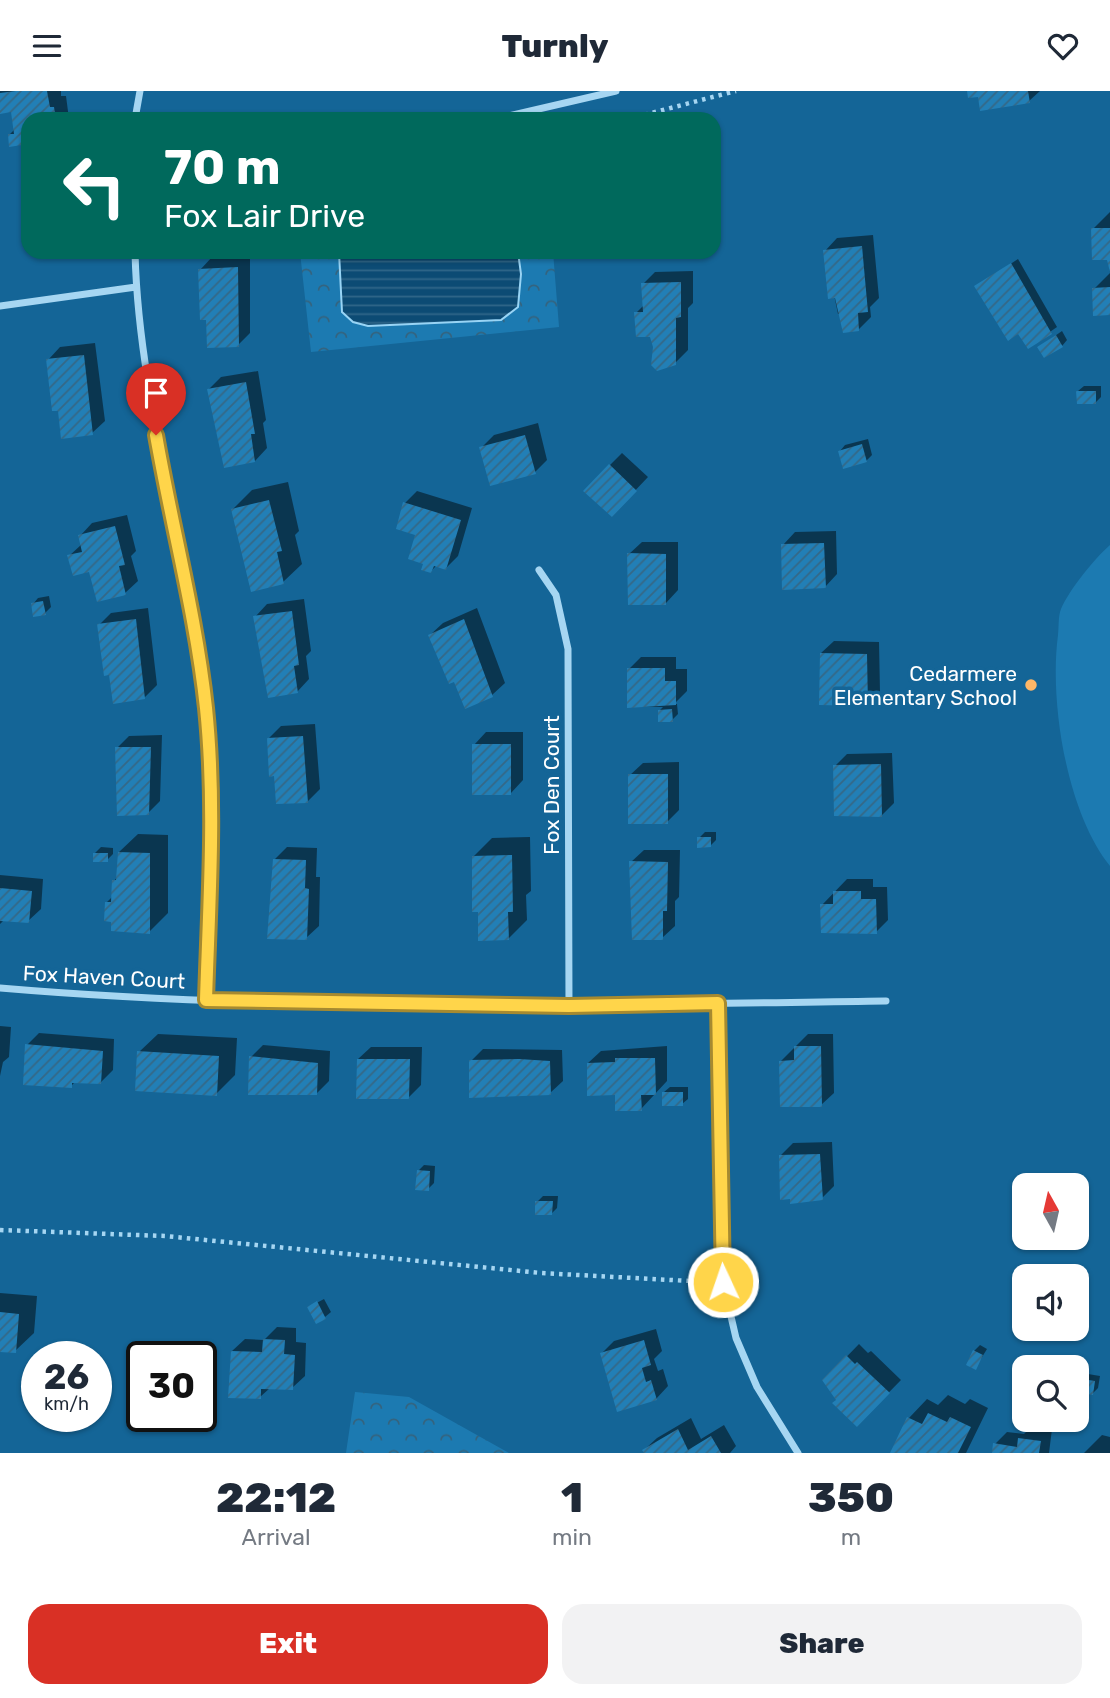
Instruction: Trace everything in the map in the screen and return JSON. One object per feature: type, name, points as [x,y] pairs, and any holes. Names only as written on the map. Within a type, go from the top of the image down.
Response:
[{"type":"street","points":[[136,112],[140,91]]},
{"type":"street","points":[[526,112],[616,91]]},
{"type":"street","points":[[135,259],[146,375],[192,609],[206,709],[211,810],[206,1000]]},
{"type":"street","points":[[0,306],[136,287]]},
{"type":"street","name":"Fox Den Court","points":[[539,570],[556,595],[568,649],[569,1006]]},
{"type":"street","name":"Fox Haven Court","points":[[0,988],[206,1000],[569,1006],[886,1001]]},
{"type":"street","points":[[718,1003],[723,1282],[736,1339],[757,1387],[798,1453]]},
{"type":"path","points":[[655,112],[736,91]]},
{"type":"path","points":[[0,1230],[165,1236],[541,1273],[723,1282]]},
{"type":"green space","points":[[301,259],[554,259],[559,327],[311,352]]},
{"type":"green space","points":[[1110,545],[1110,866],[1095,844],[1082,817],[1072,787],[1059,724],[1056,662],[1061,609],[1083,575]]},
{"type":"green space","points":[[355,1392],[409,1397],[509,1453],[346,1453]]},
{"type":"shaded area","points":[[339,259],[519,259],[521,274],[518,307],[501,320],[368,326],[353,322],[342,312]]},
{"type":"building","points":[[47,91],[50,107],[54,107],[55,112],[21,112],[21,145],[9,147],[8,134],[14,134],[11,112],[0,114],[0,93]]},
{"type":"building","points":[[967,91],[1028,91],[1030,103],[980,111],[978,97],[968,98]]},
{"type":"building","points":[[1091,228],[1110,228],[1110,272],[1107,260],[1092,260]]},
{"type":"building","points":[[862,246],[868,312],[858,313],[859,331],[843,333],[835,298],[828,299],[823,250]]},
{"type":"building","points":[[1011,263],[1052,334],[1028,349],[1018,334],[1008,341],[974,286]]},
{"type":"building","points":[[238,267],[239,347],[207,348],[206,320],[200,320],[198,269]]},
{"type":"building","points":[[681,282],[681,317],[676,318],[676,365],[657,371],[651,365],[653,347],[650,337],[636,337],[634,312],[643,312],[641,283]]},
{"type":"building","points":[[1110,287],[1110,315],[1093,316],[1092,288]]},
{"type":"building","points":[[1056,335],[1063,347],[1044,358],[1037,347]]},
{"type":"building","points":[[84,355],[93,435],[61,439],[58,411],[52,411],[46,359]]},
{"type":"building","points":[[246,382],[255,434],[251,434],[255,462],[224,468],[207,389]]},
{"type":"building","points":[[1076,391],[1096,391],[1096,404],[1077,404]]},
{"type":"building","points":[[525,435],[536,474],[490,486],[479,447]]},
{"type":"building","points":[[862,444],[867,462],[843,469],[838,451]]},
{"type":"building","points":[[609,464],[637,491],[612,517],[583,491]]},
{"type":"building","points":[[269,500],[282,551],[277,552],[284,584],[251,592],[231,509]]},
{"type":"building","points":[[403,502],[461,520],[446,570],[434,566],[431,573],[421,570],[423,564],[408,559],[415,535],[396,529]]},
{"type":"building","points":[[115,526],[125,565],[119,566],[126,595],[97,602],[89,572],[73,576],[67,555],[82,552],[78,535]]},
{"type":"building","points":[[824,543],[826,588],[782,590],[781,544]]},
{"type":"building","points":[[627,553],[666,554],[666,605],[628,605]]},
{"type":"building","points":[[43,601],[46,615],[33,617],[31,603]]},
{"type":"building","points":[[292,611],[299,665],[294,666],[298,693],[268,698],[253,616]]},
{"type":"building","points":[[136,619],[145,699],[113,704],[109,675],[104,676],[97,624]]},
{"type":"building","points":[[464,619],[493,697],[465,709],[454,682],[449,684],[428,635]]},
{"type":"building","points":[[820,653],[867,654],[868,706],[819,705]]},
{"type":"building","points":[[627,668],[665,668],[665,681],[676,681],[676,705],[627,708]]},
{"type":"building","points":[[672,709],[673,722],[658,722],[658,710]]},
{"type":"building","points":[[303,736],[308,803],[276,804],[274,776],[269,777],[267,738]]},
{"type":"building","points":[[472,744],[511,744],[511,795],[472,795]]},
{"type":"building","points":[[115,747],[151,747],[149,815],[117,816]]},
{"type":"building","points":[[881,764],[882,817],[834,816],[833,765]]},
{"type":"building","points":[[628,774],[668,774],[668,824],[628,824]]},
{"type":"building","points":[[697,837],[711,837],[711,847],[697,848]]},
{"type":"building","points":[[118,852],[150,853],[150,934],[111,931],[111,922],[104,921],[105,902],[111,902],[112,880],[116,880]]},
{"type":"building","points":[[93,853],[108,853],[108,862],[93,862]]},
{"type":"building","points":[[512,855],[513,912],[508,912],[509,940],[478,941],[478,912],[472,912],[472,856]]},
{"type":"building","points":[[273,859],[306,860],[305,888],[309,889],[307,940],[267,939]]},
{"type":"building","points":[[629,861],[668,862],[667,911],[663,911],[663,940],[632,940]]},
{"type":"building","points":[[0,888],[32,891],[29,923],[0,921]]},
{"type":"building","points":[[833,891],[861,891],[861,899],[876,899],[877,934],[821,933],[820,904],[833,904]]},
{"type":"building","points":[[25,1044],[103,1051],[101,1084],[72,1083],[72,1088],[23,1085]]},
{"type":"building","points":[[794,1046],[821,1046],[822,1107],[780,1107],[779,1061],[794,1060]]},
{"type":"building","points":[[137,1051],[219,1056],[217,1096],[135,1091]]},
{"type":"building","points":[[249,1056],[318,1063],[317,1095],[248,1095]]},
{"type":"building","points":[[615,1058],[655,1058],[656,1095],[641,1095],[642,1111],[615,1111],[615,1095],[587,1096],[587,1063],[615,1062]]},
{"type":"building","points":[[357,1059],[410,1059],[409,1099],[356,1099]]},
{"type":"building","points":[[469,1060],[550,1061],[551,1095],[469,1098]]},
{"type":"building","points":[[662,1092],[683,1092],[683,1106],[662,1106]]},
{"type":"building","points":[[820,1154],[823,1200],[790,1204],[790,1199],[780,1200],[779,1155]]},
{"type":"building","points":[[417,1170],[430,1171],[429,1191],[415,1190]]},
{"type":"building","points":[[535,1201],[553,1201],[552,1215],[535,1215]]},
{"type":"building","points":[[317,1301],[326,1319],[316,1324],[307,1307]]},
{"type":"building","points":[[0,1312],[19,1314],[16,1353],[0,1352]]},
{"type":"building","points":[[263,1339],[285,1340],[284,1354],[295,1355],[293,1390],[261,1389],[261,1399],[228,1398],[231,1351],[262,1352]]},
{"type":"building","points":[[644,1340],[651,1365],[642,1368],[646,1382],[651,1380],[657,1400],[617,1412],[600,1353]]},
{"type":"building","points":[[973,1350],[983,1355],[976,1370],[966,1365]]},
{"type":"building","points":[[846,1355],[890,1393],[857,1427],[832,1403],[836,1400],[822,1380]]},
{"type":"building","points":[[1089,1380],[1095,1381],[1093,1395],[1089,1395]]},
{"type":"building","points":[[928,1413],[947,1422],[950,1417],[971,1427],[958,1453],[890,1453],[907,1417],[922,1424]]},
{"type":"building","points":[[678,1429],[688,1450],[711,1436],[721,1453],[644,1453],[642,1450]]},
{"type":"building","points":[[1018,1438],[1041,1441],[1039,1453],[992,1453],[993,1443],[1017,1447]]},
{"type":"place","name":"Cedarmere Elementary School","points":[[1031,685]]},
{"type":"route","points":[[156,435],[192,609],[206,709],[211,810],[206,1000],[569,1006],[718,1003],[723,1282]]}]
